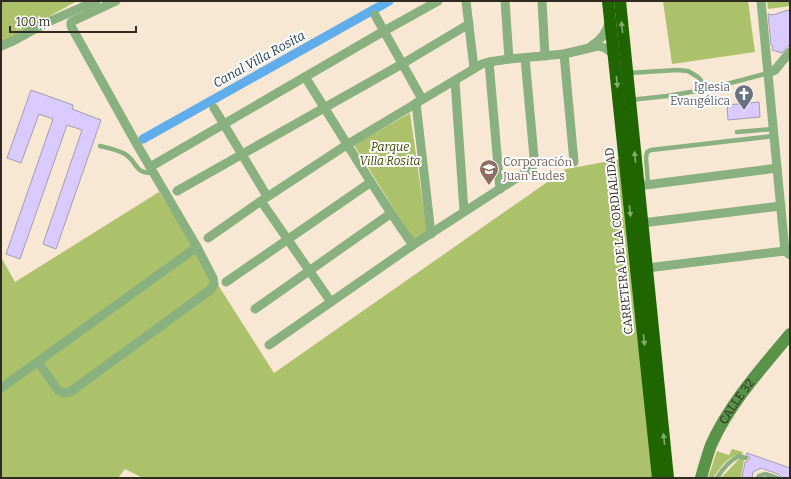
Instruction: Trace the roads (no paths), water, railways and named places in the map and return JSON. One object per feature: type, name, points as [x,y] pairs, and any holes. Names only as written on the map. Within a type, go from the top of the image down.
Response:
[{"type":"highway","name":"CARRETERA DE LA CORDIALIDAD","points":[[608,1],[658,478]]},
{"type":"highway","name":"CARRETERA DE LA CORDIALIDAD","points":[[620,1],[630,100],[643,185],[642,223],[668,478]]},
{"type":"street","points":[[1,46],[46,23],[96,1]]},
{"type":"street","points":[[38,362],[58,390],[64,393],[70,392],[210,290],[214,284],[213,278],[197,247],[71,26],[71,22],[116,1]]},
{"type":"street","points":[[152,170],[224,124],[438,1]]},
{"type":"street","points":[[466,1],[474,68]]},
{"type":"street","points":[[505,1],[509,59]]},
{"type":"street","points":[[542,1],[545,56]]},
{"type":"street","points":[[646,268],[788,253],[773,132],[761,1]]},
{"type":"street","points":[[375,15],[402,64],[419,101],[431,234]]},
{"type":"street","points":[[590,47],[601,39],[610,20]]},
{"type":"street","points":[[177,191],[402,64],[468,24]]},
{"type":"street","points":[[208,238],[264,198],[348,144],[482,64],[509,59],[564,54],[598,46],[611,52],[614,59]]},
{"type":"street","points":[[768,73],[775,70],[790,52]]},
{"type":"street","points":[[564,54],[574,162]]},
{"type":"street","points":[[269,345],[413,245],[532,168],[534,163],[525,58]]},
{"type":"street","points":[[489,62],[500,189]]},
{"type":"street","points":[[305,77],[348,144],[390,214],[413,245]]},
{"type":"street","points":[[455,80],[464,212]]},
{"type":"street","points":[[214,108],[242,154],[264,198],[288,240],[332,302]]},
{"type":"street","points":[[643,185],[777,168]]},
{"type":"street","points":[[226,282],[371,182]]},
{"type":"street","points":[[642,223],[781,206]]},
{"type":"street","points":[[255,309],[390,214]]},
{"type":"street","points":[[1,388],[197,247]]},
{"type":"street","name":"CALLE 32","points":[[701,478],[710,447],[728,413],[738,398],[790,334]]},
{"type":"lane","points":[[627,73],[677,70],[688,71],[698,77],[708,89]]},
{"type":"lane","points":[[630,100],[667,96],[708,89],[768,73]]},
{"type":"lane","points":[[737,132],[773,132]]},
{"type":"lane","points":[[643,185],[647,152],[651,150],[773,132]]},
{"type":"lane","points":[[100,146],[126,154],[140,171],[147,173],[152,170]]},
{"type":"lane","points":[[717,478],[721,471],[735,458],[739,456],[746,458]]},
{"type":"lane","points":[[758,478],[758,476],[765,474],[777,478]]},
{"type":"waterway","name":"Canal Villa Rosita","points":[[143,139],[389,1]]},
{"type":"place","name":"Iglesia Evangélica","points":[[744,111]]},
{"type":"place","name":"Corporación Juan Eudes","points":[[489,186]]},
{"type":"park label","name":"Parque Villa Rosita","points":[[390,154]]}]
